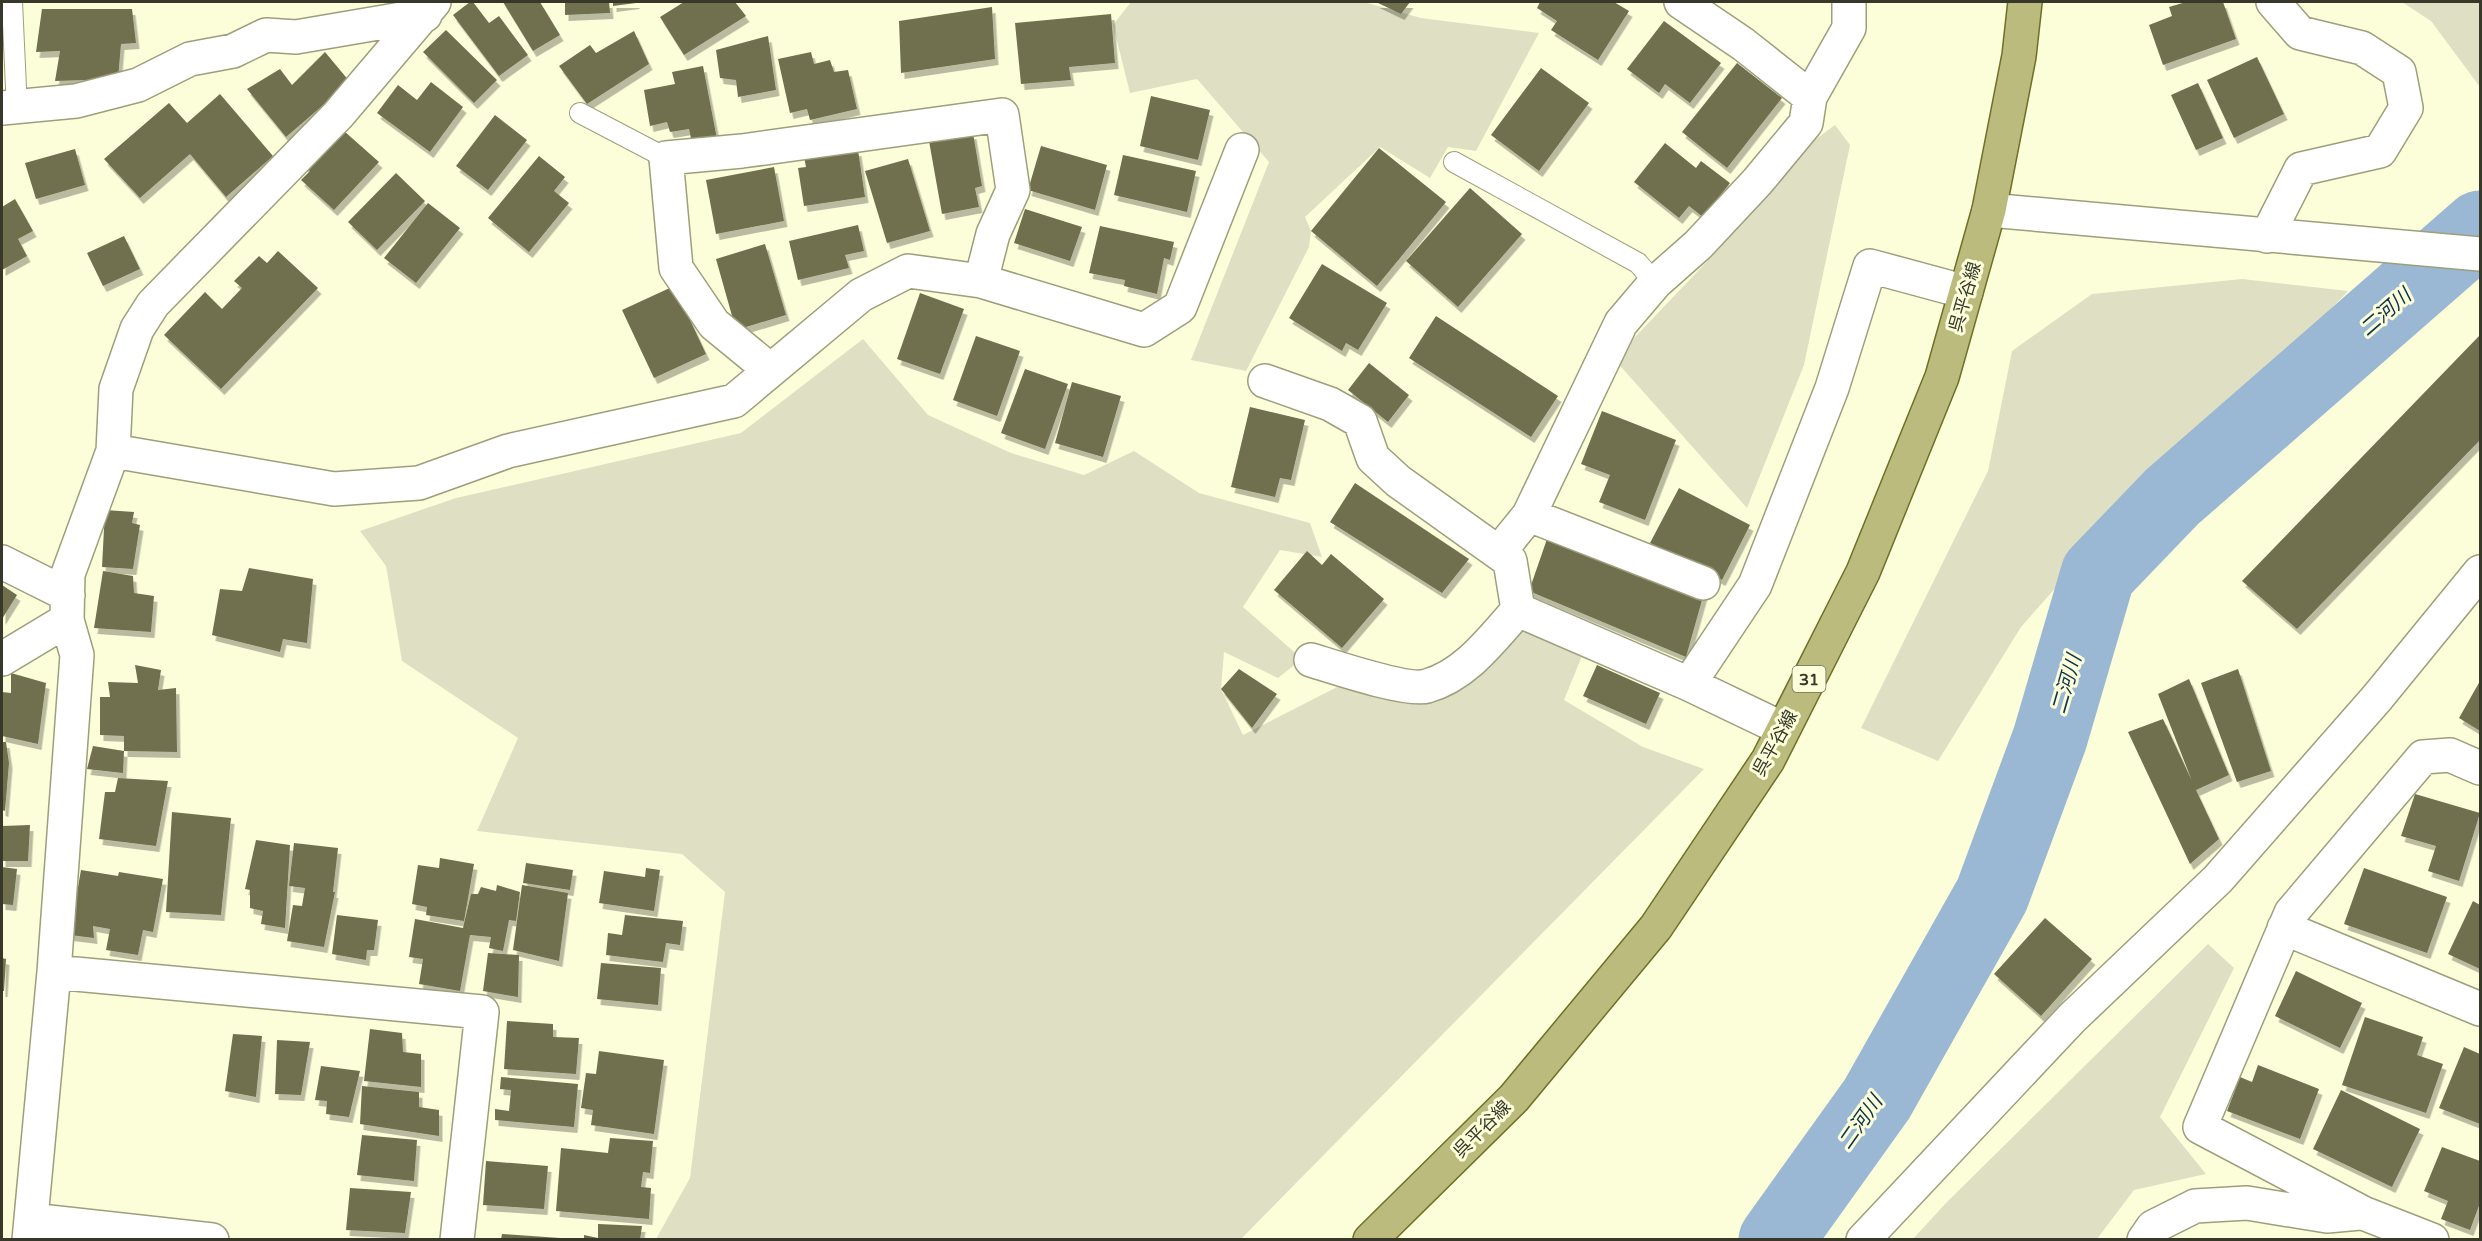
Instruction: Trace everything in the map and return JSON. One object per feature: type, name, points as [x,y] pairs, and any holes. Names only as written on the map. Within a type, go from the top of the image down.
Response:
[{"type":"main road","name":"呉平谷線","points":[[1370,1239],[1514,1098],[1656,927],[1768,760],[1863,572],[1942,377],[1989,210],[2019,56],[2025,2]]},
{"type":"street","points":[[1681,2],[1743,44],[1810,97]]},
{"type":"street","points":[[1498,552],[1529,515],[1621,323],[1655,283],[1698,245],[1806,123],[1810,97],[1849,28],[1849,2]]},
{"type":"street","points":[[2267,236],[2301,169],[2380,151],[2406,108],[2399,72],[2362,48],[2300,33],[2273,2]]},
{"type":"street","points":[[9,108],[76,101],[138,85],[190,58],[233,51],[266,35],[296,37],[430,8]]},
{"type":"street","points":[[212,1239],[30,1230],[54,972],[77,656],[68,608],[68,574],[113,451],[116,389],[137,329],[153,304],[338,116],[430,8]]},
{"type":"street","points":[[770,370],[714,324],[676,268],[666,158],[742,151],[1002,115],[1013,190],[993,234],[981,281]]},
{"type":"street","points":[[113,451],[334,489],[419,483],[508,451],[734,401],[861,295],[908,271],[981,281],[1144,330],[1180,307],[1242,150]]},
{"type":"street","points":[[1989,210],[2481,254]]},
{"type":"street","points":[[1689,684],[1755,585],[1832,388],[1870,266],[1966,292]]},
{"type":"street","points":[[1264,381],[1330,404],[1360,421],[1373,458],[1398,481],[1510,561],[1518,610]]},
{"type":"street","points":[[1529,515],[1703,583]]},
{"type":"street","points":[[2,562],[68,608]]},
{"type":"street","points":[[1863,1239],[2072,1018],[2218,879],[2376,698],[2481,572]]},
{"type":"street","points":[[2,659],[68,608]]},
{"type":"street","points":[[1518,610],[1689,684],[1783,729]]},
{"type":"street","points":[[1311,660],[1374,680],[1425,687],[1456,673],[1485,647],[1518,610]]},
{"type":"street","points":[[2433,1239],[2363,1213],[2200,1127],[2291,913],[2423,757],[2450,755],[2481,768]]},
{"type":"street","points":[[2284,928],[2481,1009]]},
{"type":"street","points":[[54,972],[482,1012],[457,1239]]},
{"type":"street","points":[[2144,1239],[2153,1227],[2195,1206],[2247,1203],[2327,1216],[2363,1213]]},
{"type":"lane","points":[[9,108],[12,2]]},
{"type":"lane","points":[[580,112],[666,158]]},
{"type":"lane","points":[[1454,162],[1638,263],[1655,283]]},
{"type":"green space","points":[[1131,2],[1364,2],[1421,18],[1539,33],[1476,151],[1448,147],[1430,178],[1380,147],[1305,217],[1311,231],[1309,247],[1246,371],[1191,360],[1269,162],[1197,79],[1130,93],[1113,25]]},
{"type":"green space","points":[[2402,2],[2480,2],[2480,87],[2431,21]]},
{"type":"green space","points":[[1835,125],[1850,145],[1804,365],[1747,508],[1614,359],[1718,250],[1793,156]]},
{"type":"green space","points":[[2242,279],[2348,291],[2239,404],[2133,500],[2021,627],[1938,761],[1861,728],[1988,471],[2012,351],[2092,294]]},
{"type":"green space","points":[[863,339],[928,415],[1011,453],[1084,475],[1134,451],[1199,493],[1310,523],[1322,557],[1280,550],[1243,607],[1302,659],[1278,678],[1224,652],[1221,689],[1243,735],[1341,685],[1427,704],[1472,677],[1529,622],[1584,651],[1564,700],[1643,747],[1704,769],[1241,1239],[656,1239],[690,1178],[725,892],[682,854],[477,831],[518,738],[402,661],[386,566],[360,531],[456,498],[741,433]]},
{"type":"green space","points":[[2208,944],[2234,968],[2160,1117],[2206,1174],[2134,1190],[2097,1239],[1913,1239],[1945,1204]]},
{"type":"building","points":[[473,2],[489,23],[499,16],[528,55],[499,76],[453,15]]},
{"type":"building","points":[[503,2],[540,2],[560,35],[533,51]]},
{"type":"building","points":[[565,2],[609,2],[610,13],[565,15]]},
{"type":"building","points":[[613,2],[636,2],[636,3],[613,6]]},
{"type":"building","points":[[684,2],[735,2],[746,16],[684,55],[660,17]]},
{"type":"building","points":[[1376,2],[1410,2],[1401,14]]},
{"type":"building","points":[[1540,2],[1614,2],[1629,11],[1598,60],[1551,30],[1557,21],[1537,8]]},
{"type":"building","points":[[2186,2],[2223,2],[2236,39],[2163,65],[2149,25],[2172,16],[2169,7]]},
{"type":"building","points":[[992,7],[995,59],[901,73],[899,21]]},
{"type":"building","points":[[42,9],[132,9],[136,43],[121,44],[118,79],[55,81],[60,51],[36,52]]},
{"type":"building","points":[[1111,14],[1115,63],[1069,67],[1071,80],[1021,84],[1015,23]]},
{"type":"building","points":[[1664,21],[1721,63],[1690,103],[1665,84],[1659,93],[1627,69]]},
{"type":"building","points":[[446,30],[497,80],[474,103],[423,52]]},
{"type":"building","points":[[634,31],[649,64],[587,104],[559,66],[590,45],[596,53]]},
{"type":"building","points":[[768,36],[776,90],[738,97],[736,80],[720,78],[716,50]]},
{"type":"building","points":[[325,52],[350,82],[286,137],[247,89],[280,69],[292,85]]},
{"type":"building","points":[[811,52],[814,64],[830,60],[834,72],[848,70],[857,109],[810,120],[807,109],[790,113],[778,59]]},
{"type":"building","points":[[2257,57],[2284,114],[2234,138],[2207,80]]},
{"type":"building","points":[[1737,63],[1782,98],[1727,168],[1682,132]]},
{"type":"building","points":[[703,66],[717,139],[692,143],[689,129],[670,132],[667,122],[650,126],[644,90],[675,84],[672,72]]},
{"type":"building","points":[[1541,68],[1589,103],[1539,171],[1491,135]]},
{"type":"building","points":[[431,82],[463,107],[430,152],[377,113],[398,85],[417,100]]},
{"type":"building","points":[[2198,83],[2223,138],[2196,150],[2171,95]]},
{"type":"building","points":[[220,94],[273,156],[226,197],[190,154],[140,198],[104,159],[169,103],[187,123]]},
{"type":"building","points":[[1151,96],[1210,110],[1198,160],[1140,146]]},
{"type":"building","points":[[495,115],[527,140],[488,190],[456,166]]},
{"type":"building","points":[[344,131],[379,162],[334,210],[301,180],[310,171],[303,164]]},
{"type":"building","points":[[973,133],[982,186],[975,188],[979,207],[942,214],[929,141]]},
{"type":"building","points":[[1665,143],[1696,168],[1701,161],[1730,183],[1703,217],[1689,206],[1679,218],[1634,182]]},
{"type":"building","points":[[1041,146],[1107,165],[1095,210],[1028,190]]},
{"type":"building","points":[[1379,148],[1446,202],[1377,286],[1311,231]]},
{"type":"building","points":[[75,149],[85,185],[36,199],[25,163]]},
{"type":"building","points":[[858,150],[865,197],[804,206],[798,168],[806,167],[804,157]]},
{"type":"building","points":[[1123,155],[1196,171],[1187,212],[1114,195]]},
{"type":"building","points":[[539,156],[565,177],[554,191],[569,203],[529,252],[488,218]]},
{"type":"building","points":[[908,159],[930,231],[887,243],[865,171]]},
{"type":"building","points":[[774,167],[784,221],[716,234],[706,180]]},
{"type":"building","points":[[396,173],[425,201],[377,250],[348,222]]},
{"type":"building","points":[[1470,188],[1522,234],[1458,307],[1406,261]]},
{"type":"building","points":[[15,199],[33,231],[18,239],[27,256],[2,270],[2,207]]},
{"type":"building","points":[[428,203],[460,228],[416,283],[384,258]]},
{"type":"building","points":[[1025,209],[1082,227],[1070,261],[1014,243]]},
{"type":"building","points":[[858,225],[864,251],[845,255],[849,268],[798,280],[789,241]]},
{"type":"building","points":[[1100,226],[1174,242],[1170,260],[1164,258],[1157,294],[1124,286],[1125,280],[1089,273]]},
{"type":"building","points":[[124,236],[140,269],[103,286],[87,253]]},
{"type":"building","points":[[765,244],[786,315],[736,330],[716,259]]},
{"type":"building","points":[[278,251],[318,288],[221,389],[164,335],[205,292],[222,309],[242,288],[234,281],[259,256],[267,263]]},
{"type":"building","points":[[1322,264],[1387,303],[1358,350],[1346,343],[1342,351],[1289,318]]},
{"type":"building","points":[[674,286],[706,354],[654,378],[622,310]]},
{"type":"building","points":[[920,293],[964,309],[940,374],[897,359]]},
{"type":"building","points":[[1436,316],[1558,396],[1531,437],[1409,358]]},
{"type":"building","points":[[2480,335],[2480,440],[2297,629],[2242,581]]},
{"type":"building","points":[[976,336],[1020,351],[997,416],[953,400]]},
{"type":"building","points":[[1369,363],[1409,395],[1388,422],[1348,390]]},
{"type":"building","points":[[1025,369],[1068,384],[1045,449],[1001,433]]},
{"type":"building","points":[[1072,382],[1121,396],[1103,457],[1055,443]]},
{"type":"building","points":[[1250,407],[1305,420],[1291,480],[1280,478],[1275,497],[1231,487]]},
{"type":"building","points":[[1602,411],[1676,440],[1645,520],[1599,502],[1610,475],[1581,464]]},
{"type":"building","points":[[1355,483],[1469,559],[1442,593],[1330,522]]},
{"type":"building","points":[[1679,488],[1750,525],[1722,580],[1650,543]]},
{"type":"building","points":[[105,510],[134,512],[132,523],[140,525],[133,569],[102,567]]},
{"type":"building","points":[[1547,539],[1704,593],[1686,657],[1529,591]]},
{"type":"building","points":[[1307,551],[1322,565],[1331,554],[1384,599],[1342,648],[1274,590]]},
{"type":"building","points":[[249,568],[313,579],[307,643],[283,639],[280,652],[212,635],[220,589],[242,591]]},
{"type":"building","points":[[103,571],[133,576],[134,593],[154,596],[151,632],[94,628]]},
{"type":"building","points":[[2,585],[17,595],[2,619]]},
{"type":"building","points":[[135,665],[161,670],[158,690],[176,688],[177,752],[124,751],[124,736],[100,735],[100,697],[110,697],[108,682],[138,683]]},
{"type":"building","points":[[1597,665],[1660,693],[1646,724],[1583,696]]},
{"type":"building","points":[[1239,669],[1277,694],[1252,728],[1221,689]]},
{"type":"building","points":[[2238,669],[2271,771],[2237,782],[2201,683]]},
{"type":"building","points":[[11,673],[46,683],[38,744],[2,736],[2,692],[11,693]]},
{"type":"building","points":[[2189,679],[2229,775],[2196,790],[2219,839],[2190,864],[2128,732],[2163,719],[2192,781],[2158,694]]},
{"type":"building","points":[[2480,681],[2480,731],[2459,718]]},
{"type":"building","points":[[2,742],[6,742],[9,763],[5,811],[2,810]]},
{"type":"building","points":[[93,746],[124,751],[123,773],[87,769]]},
{"type":"building","points":[[118,778],[168,781],[156,846],[99,839],[105,792],[115,792]]},
{"type":"building","points":[[2415,794],[2480,813],[2459,881],[2428,871],[2436,846],[2401,836]]},
{"type":"building","points":[[172,812],[231,818],[221,915],[166,912]]},
{"type":"building","points":[[30,825],[28,861],[2,861],[2,826]]},
{"type":"building","points":[[256,840],[290,845],[285,928],[261,924],[263,911],[250,908],[250,890],[245,889]]},
{"type":"building","points":[[294,843],[338,848],[333,892],[335,892],[324,947],[287,941],[293,905],[302,906],[305,888],[289,886]]},
{"type":"building","points":[[440,858],[474,864],[464,921],[426,915],[427,907],[412,904],[418,865],[439,868]]},
{"type":"building","points":[[526,863],[573,870],[570,890],[523,883]]},
{"type":"building","points":[[2,867],[17,869],[13,905],[2,904]]},
{"type":"building","points":[[646,868],[660,870],[654,911],[599,903],[604,871],[645,877]]},
{"type":"building","points":[[2364,868],[2447,897],[2427,953],[2344,924]]},
{"type":"building","points":[[81,870],[118,876],[119,872],[163,879],[153,932],[143,930],[138,955],[106,950],[110,929],[93,926],[94,938],[62,934],[75,904]]},
{"type":"building","points":[[497,885],[520,892],[516,921],[509,920],[503,951],[489,948],[491,937],[470,935],[460,991],[419,984],[423,959],[409,957],[415,919],[463,928],[471,894],[478,894],[481,887],[496,891]]},
{"type":"building","points":[[522,885],[568,893],[559,961],[513,950]]},
{"type":"building","points":[[2473,901],[2480,905],[2480,969],[2448,954]]},
{"type":"building","points":[[337,915],[378,920],[374,950],[367,950],[366,960],[332,954]]},
{"type":"building","points":[[625,915],[683,921],[680,945],[666,943],[663,962],[606,955],[608,933],[622,935]]},
{"type":"building","points":[[2045,918],[2092,959],[2041,1016],[1994,974]]},
{"type":"building","points":[[488,953],[519,955],[518,997],[483,991]]},
{"type":"building","points":[[2,958],[6,959],[4,991],[2,991]]},
{"type":"building","points":[[601,963],[661,968],[658,1005],[597,999]]},
{"type":"building","points":[[2296,971],[2362,1003],[2340,1048],[2275,1016]]},
{"type":"building","points":[[2365,1017],[2423,1037],[2417,1055],[2443,1064],[2426,1113],[2342,1085]]},
{"type":"building","points":[[507,1021],[553,1024],[553,1037],[579,1038],[576,1074],[504,1069]]},
{"type":"building","points":[[370,1029],[402,1033],[403,1052],[421,1054],[421,1087],[364,1081]]},
{"type":"building","points":[[233,1034],[262,1036],[256,1097],[225,1091]]},
{"type":"building","points":[[277,1040],[310,1042],[301,1095],[275,1094]]},
{"type":"building","points":[[2464,1047],[2480,1054],[2480,1124],[2439,1108]]},
{"type":"building","points":[[599,1051],[664,1060],[654,1134],[591,1125],[593,1110],[581,1108],[586,1073],[596,1074]]},
{"type":"building","points":[[2258,1065],[2319,1089],[2300,1139],[2227,1111],[2240,1077],[2252,1082]]},
{"type":"building","points":[[321,1066],[360,1071],[349,1117],[326,1114],[327,1101],[315,1100]]},
{"type":"building","points":[[501,1077],[578,1084],[574,1127],[495,1120],[495,1109],[509,1111],[511,1090],[500,1089]]},
{"type":"building","points":[[362,1086],[419,1092],[419,1107],[439,1110],[439,1136],[360,1124]]},
{"type":"building","points":[[2341,1090],[2420,1129],[2392,1187],[2313,1149]]},
{"type":"building","points":[[362,1135],[417,1140],[414,1181],[357,1175]]},
{"type":"building","points":[[610,1138],[653,1141],[650,1173],[643,1172],[641,1187],[651,1188],[649,1219],[556,1211],[561,1148],[608,1153]]},
{"type":"building","points":[[2442,1147],[2480,1161],[2480,1203],[2470,1230],[2441,1219],[2448,1201],[2424,1191]]},
{"type":"building","points":[[486,1161],[548,1166],[544,1209],[483,1205]]},
{"type":"building","points":[[350,1188],[411,1192],[405,1233],[346,1230]]},
{"type":"building","points":[[598,1224],[642,1226],[640,1240],[584,1240],[584,1235],[598,1238]]},
{"type":"building","points":[[502,1234],[560,1238],[560,1240],[501,1240]]},
{"type":"waterway","name":"二河川","points":[[1776,1240],[1877,1099],[1992,895],[2050,738],[2098,574],[2172,497],[2480,228]]}]
